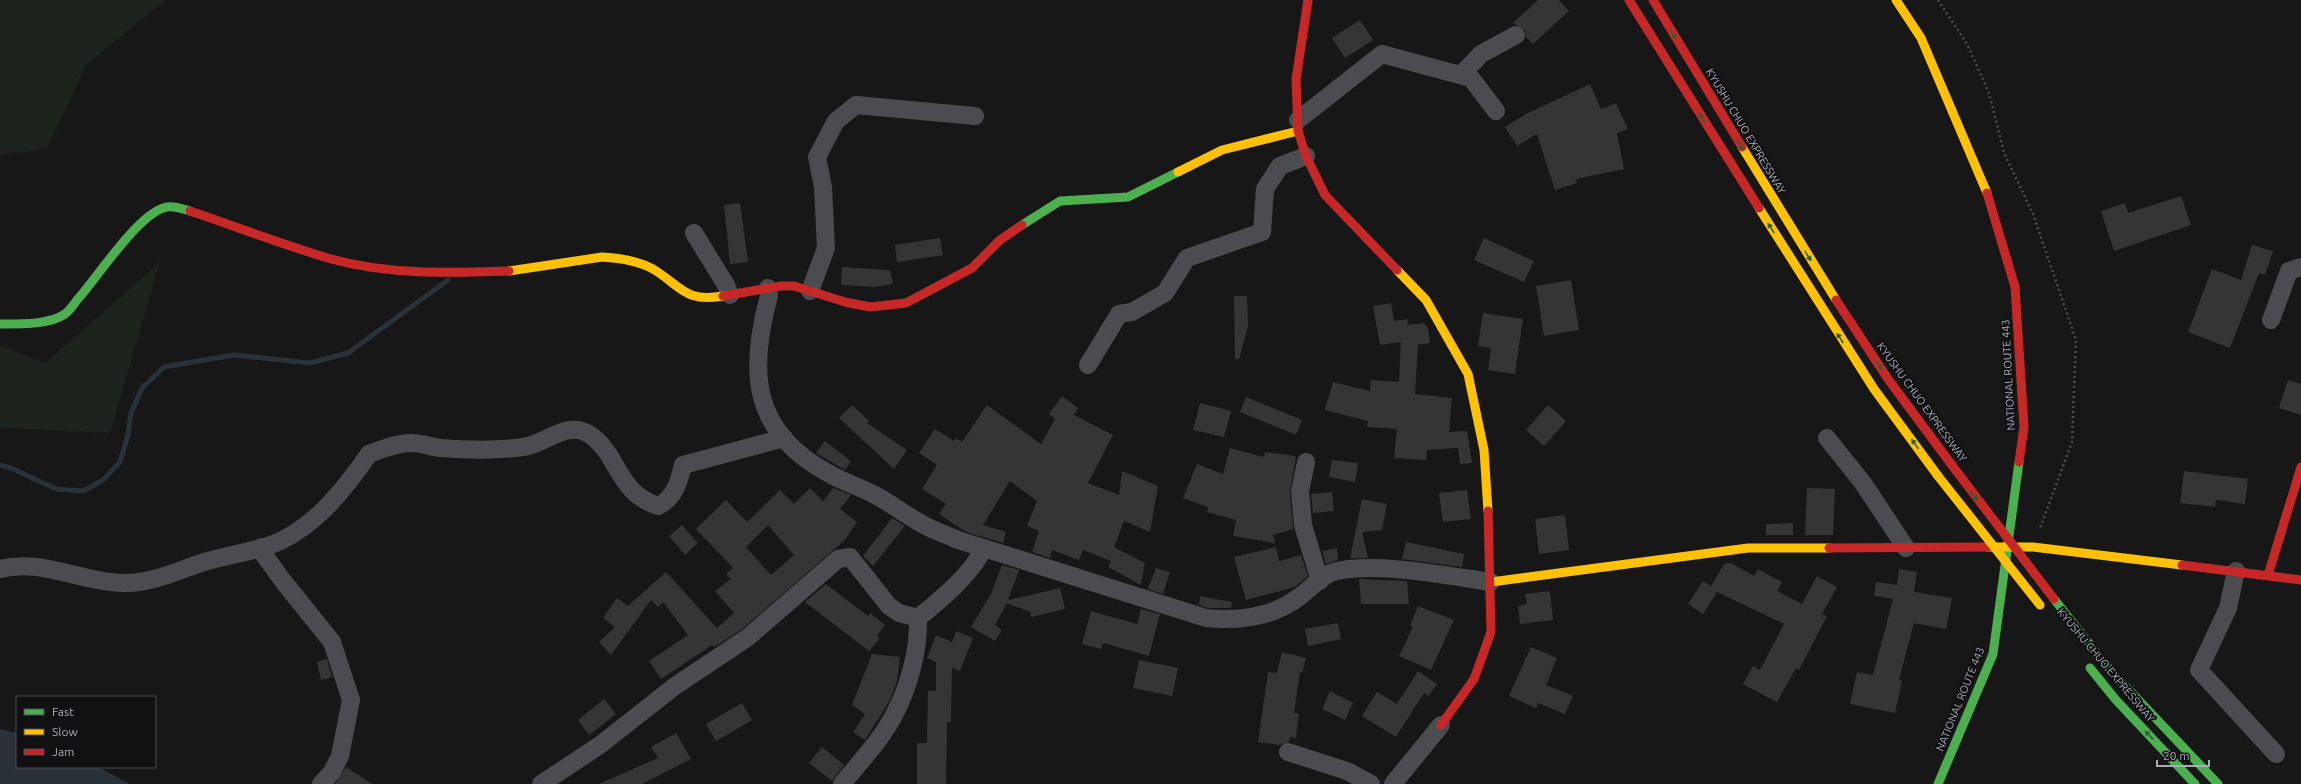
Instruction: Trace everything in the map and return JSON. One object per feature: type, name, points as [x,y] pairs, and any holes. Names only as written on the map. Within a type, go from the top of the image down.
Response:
[{"type":"main road","points":[[1308,0],[1296,79],[1298,125],[1306,156],[1325,195],[1426,300],[1468,374],[1484,450],[1491,582],[1491,632],[1474,679],[1441,725]]},
{"type":"main road","points":[[1630,0],[1810,291],[1874,389],[1938,476],[2042,608]]},
{"type":"main road","name":"KYUSHU CHUO EXPRESSWAY","points":[[1653,0],[1820,276],[1888,379],[1951,464],[2110,670],[2218,784]]},
{"type":"main road","name":"NATIONAL ROUTE 443","points":[[1896,0],[1921,38],[1986,190],[2015,287],[2024,427],[1993,654],[1938,784]]},
{"type":"main road","points":[[0,324],[34,324],[65,314],[96,279],[138,224],[152,213],[166,207],[178,207],[190,210],[287,245],[332,259],[393,270],[453,273],[523,270],[602,257],[617,258],[653,269],[687,294],[704,298],[768,288],[794,286],[845,302],[870,306],[887,306],[906,303],[972,268],[1000,240],[1031,218],[1060,201],[1128,197],[1222,150],[1298,125]]},
{"type":"main road","points":[[2268,575],[2301,467]]},
{"type":"main road","points":[[1491,582],[1748,548],[2008,547],[2033,547],[2301,580]]},
{"type":"main road","name":"KYUSHU CHUO EXPRESSWAY","points":[[2083,659],[2116,700],[2195,784]]},
{"type":"street","points":[[1461,75],[1481,54],[1516,35]]},
{"type":"street","points":[[1298,125],[1382,54],[1472,78],[1496,110]]},
{"type":"street","points":[[810,291],[826,248],[822,187],[817,157],[836,121],[856,105],[975,116]]},
{"type":"street","points":[[1088,365],[1119,314],[1132,312],[1165,293],[1187,258],[1262,232],[1265,189],[1280,166],[1306,156]]},
{"type":"street","points":[[694,233],[726,285],[730,295]]},
{"type":"street","points":[[2271,320],[2289,271],[2301,267]]},
{"type":"street","points":[[768,288],[769,296],[758,346],[757,374],[763,404],[784,438],[803,458],[828,473],[876,496],[925,526],[983,549],[1206,618],[1241,619],[1274,611],[1286,607],[1332,573],[1363,568],[1422,572],[1491,582]]},
{"type":"street","points":[[0,569],[20,565],[32,566],[105,582],[123,584],[162,577],[223,556],[262,547],[302,527],[323,510],[349,483],[370,454],[390,447],[410,443],[439,448],[502,450],[538,443],[566,429],[580,430],[593,437],[609,456],[622,480],[645,499],[658,506],[667,502],[678,484],[683,465],[784,438]]},
{"type":"street","points":[[1828,438],[1863,484],[1906,548]]},
{"type":"street","points":[[1306,462],[1300,491],[1303,525],[1320,581]]},
{"type":"street","points":[[262,547],[264,555],[332,642],[351,700],[340,756],[332,772],[321,784]]},
{"type":"street","points":[[842,784],[894,716],[906,688],[914,660],[918,618],[970,570],[979,559],[983,549]]},
{"type":"street","points":[[540,784],[600,745],[675,686],[747,638],[838,559],[850,557],[890,606],[899,613],[918,618]]},
{"type":"street","points":[[2236,571],[2228,608],[2199,670],[2276,754]]},
{"type":"street","points":[[1393,784],[1441,725]]},
{"type":"street","points":[[1288,752],[1348,771],[1371,784]]},
{"type":"shaded area","points":[[0,0],[166,0],[86,65],[47,149],[0,155]]},
{"type":"shaded area","points":[[160,262],[110,433],[0,428],[0,345],[45,363]]},
{"type":"shaded area","points":[[0,729],[16,733],[16,768],[100,768],[130,784],[0,784]]},
{"type":"building","points":[[1538,0],[1559,0],[1569,11],[1533,44],[1526,37],[1525,30],[1513,23]]},
{"type":"building","points":[[1360,20],[1373,40],[1345,58],[1332,38]]},
{"type":"building","points":[[1590,84],[1601,109],[1616,103],[1628,129],[1617,133],[1624,169],[1576,179],[1577,183],[1555,190],[1537,134],[1517,146],[1505,127],[1526,114]]},
{"type":"building","points":[[2181,196],[2191,225],[2114,251],[2101,211],[2125,203],[2128,213]]},
{"type":"building","points":[[740,203],[748,262],[730,264],[724,205]]},
{"type":"building","points":[[940,238],[943,255],[897,262],[895,245]]},
{"type":"building","points":[[1484,238],[1534,261],[1524,282],[1474,260]]},
{"type":"building","points":[[2252,245],[2273,251],[2265,275],[2259,273],[2230,348],[2188,332],[2212,269],[2241,280]]},
{"type":"building","points":[[842,267],[890,270],[893,284],[875,287],[841,285]]},
{"type":"building","points":[[1571,280],[1579,330],[1544,336],[1536,286]]},
{"type":"building","points":[[1234,296],[1247,296],[1248,327],[1239,359],[1235,359]]},
{"type":"building","points":[[1391,303],[1394,321],[1407,319],[1408,325],[1424,323],[1428,328],[1430,343],[1418,345],[1415,394],[1452,398],[1449,432],[1467,431],[1472,463],[1460,464],[1458,448],[1427,450],[1426,460],[1394,458],[1397,429],[1367,427],[1368,421],[1325,410],[1333,382],[1370,391],[1371,380],[1399,382],[1401,342],[1380,345],[1373,306]]},
{"type":"building","points":[[1483,313],[1523,319],[1515,374],[1488,370],[1491,348],[1478,346]]},
{"type":"building","points":[[2288,380],[2301,384],[2301,415],[2279,408]]},
{"type":"building","points":[[1062,396],[1078,408],[1074,415],[1113,435],[1088,483],[1119,495],[1122,471],[1158,486],[1150,532],[1124,521],[1114,547],[1145,563],[1141,585],[1108,567],[1111,561],[1083,550],[1079,560],[1052,550],[1050,558],[1032,552],[1039,531],[1027,526],[1037,501],[1010,481],[983,525],[1006,532],[1003,543],[966,532],[939,514],[946,504],[922,489],[937,465],[919,453],[935,429],[954,441],[956,438],[962,442],[987,405],[1041,444],[1055,419],[1049,414]]},
{"type":"building","points":[[1246,397],[1302,420],[1296,435],[1240,412]]},
{"type":"building","points":[[1200,403],[1231,411],[1224,437],[1193,430]]},
{"type":"building","points":[[852,405],[869,421],[867,423],[907,450],[894,469],[839,418]]},
{"type":"building","points":[[1548,405],[1566,421],[1544,446],[1526,430]]},
{"type":"building","points":[[825,441],[851,461],[845,470],[816,453]]},
{"type":"building","points":[[1230,448],[1264,457],[1265,452],[1296,456],[1290,492],[1293,529],[1273,535],[1275,543],[1233,536],[1236,520],[1207,512],[1208,507],[1183,498],[1197,464],[1223,474]]},
{"type":"building","points":[[1332,460],[1358,463],[1355,482],[1329,477]]},
{"type":"building","points":[[2184,471],[2248,479],[2245,504],[2216,500],[2215,507],[2180,503]]},
{"type":"building","points":[[810,488],[823,501],[833,488],[851,495],[840,509],[857,522],[845,540],[741,630],[714,647],[712,645],[661,679],[649,661],[688,635],[663,602],[658,607],[651,600],[611,655],[599,642],[615,627],[603,618],[617,598],[628,606],[666,572],[717,628],[734,613],[715,591],[731,579],[726,574],[733,568],[696,529],[726,500],[747,522],[780,490],[794,504]],"holes":[[[768,525],[794,555],[771,575],[746,547]]]},
{"type":"building","points":[[1807,488],[1835,489],[1833,535],[1805,535]]},
{"type":"building","points":[[1467,490],[1471,519],[1443,522],[1439,493]]},
{"type":"building","points":[[1332,492],[1334,511],[1313,513],[1311,494]]},
{"type":"building","points":[[1362,499],[1387,504],[1382,530],[1362,532],[1368,558],[1350,558]]},
{"type":"building","points":[[1565,515],[1569,550],[1539,554],[1535,519]]},
{"type":"building","points":[[892,518],[905,526],[873,566],[863,556]]},
{"type":"building","points":[[1793,523],[1793,535],[1766,535],[1766,524]]},
{"type":"building","points":[[682,525],[698,543],[685,555],[669,536]]},
{"type":"building","points":[[1406,542],[1464,554],[1462,567],[1402,559]]},
{"type":"building","points":[[1276,547],[1279,561],[1301,555],[1308,576],[1295,587],[1246,600],[1234,557]]},
{"type":"building","points":[[1337,548],[1338,560],[1326,564],[1322,551]]},
{"type":"building","points":[[1731,563],[1754,576],[1758,569],[1782,582],[1777,591],[1802,604],[1817,576],[1837,587],[1822,614],[1827,616],[1799,670],[1796,668],[1777,702],[1743,684],[1753,666],[1760,670],[1784,624],[1717,592],[1703,614],[1688,604],[1703,581],[1711,586],[1724,564]]},
{"type":"building","points":[[1002,565],[1019,570],[1008,600],[1060,588],[1065,609],[1031,617],[1030,612],[1007,603],[995,625],[1002,630],[995,641],[971,627],[991,594]]},
{"type":"building","points":[[1156,568],[1170,572],[1163,594],[1148,589]]},
{"type":"building","points":[[1899,569],[1917,572],[1914,592],[1952,598],[1946,629],[1914,623],[1899,680],[1902,681],[1895,713],[1850,704],[1857,672],[1873,675],[1893,599],[1874,596],[1876,582],[1897,585]]},
{"type":"building","points":[[1359,579],[1407,581],[1409,604],[1361,604]]},
{"type":"building","points":[[826,584],[868,616],[870,613],[885,625],[877,636],[880,638],[869,651],[805,602]]},
{"type":"building","points":[[1550,591],[1553,620],[1520,624],[1518,606],[1527,604],[1525,594]]},
{"type":"building","points":[[1200,596],[1232,602],[1231,608],[1208,608],[1199,605]]},
{"type":"building","points":[[1418,606],[1454,620],[1431,670],[1399,656],[1413,627],[1410,626]]},
{"type":"building","points":[[1141,609],[1160,614],[1149,656],[1103,643],[1101,649],[1082,644],[1091,611],[1137,624]]},
{"type":"building","points":[[1338,623],[1341,639],[1308,646],[1305,629]]},
{"type":"building","points":[[956,631],[973,638],[960,671],[952,668],[951,722],[947,722],[946,784],[917,784],[917,743],[927,743],[928,691],[936,691],[936,662],[927,658],[936,635],[952,642]]},
{"type":"building","points":[[1531,647],[1557,658],[1546,685],[1573,696],[1565,714],[1538,703],[1536,708],[1509,696]]},
{"type":"building","points":[[1282,652],[1306,658],[1302,673],[1300,672],[1294,713],[1299,714],[1296,738],[1290,737],[1289,742],[1280,745],[1258,742],[1268,672],[1277,673]]},
{"type":"building","points":[[872,654],[900,657],[897,681],[890,700],[865,740],[853,732],[865,714],[852,705]]},
{"type":"building","points":[[327,659],[332,677],[321,680],[317,662]]},
{"type":"building","points":[[1139,660],[1178,668],[1172,696],[1133,688]]},
{"type":"building","points":[[1418,671],[1437,684],[1429,696],[1424,693],[1396,737],[1362,716],[1377,692],[1397,704]]},
{"type":"building","points":[[1330,691],[1353,703],[1345,720],[1322,709]]},
{"type":"building","points":[[604,699],[616,714],[589,735],[578,720]]},
{"type":"building","points":[[742,703],[752,720],[716,741],[706,724]]},
{"type":"building","points":[[676,733],[691,759],[642,784],[599,784],[658,758],[651,747]]},
{"type":"building","points":[[822,747],[844,765],[832,781],[809,763]]},
{"type":"building","points":[[346,767],[372,784],[335,784]]},
{"type":"waterway","points":[[0,465],[11,468],[56,489],[83,491],[103,480],[120,462],[128,435],[131,413],[142,388],[164,367],[234,355],[310,363],[348,353],[448,280]]},
{"type":"traffic: fast","points":[[1022,225],[1060,201],[1128,197],[1178,172]]},
{"type":"traffic: fast","points":[[0,324],[42,322],[58,318],[65,314],[119,247],[144,220],[156,211],[167,207],[176,207],[190,211]]},
{"type":"traffic: fast","points":[[1938,784],[1993,654],[2019,462]]},
{"type":"traffic: fast","points":[[2054,599],[2110,670],[2218,784]]},
{"type":"traffic: fast","points":[[2090,668],[2116,700],[2195,784]]},
{"type":"traffic: slow","points":[[1896,0],[1921,38],[1987,193]]},
{"type":"traffic: slow","points":[[1178,172],[1222,150],[1298,131]]},
{"type":"traffic: slow","points":[[1742,147],[1836,300]]},
{"type":"traffic: slow","points":[[1759,208],[1874,389],[1938,476]]},
{"type":"traffic: slow","points":[[509,271],[602,257],[615,258],[628,260],[647,266],[662,275],[684,292],[692,295],[710,298],[723,296]]},
{"type":"traffic: slow","points":[[1397,270],[1426,300],[1468,374],[1484,450],[1488,511]]},
{"type":"traffic: slow","points":[[1938,476],[2040,605]]},
{"type":"traffic: slow","points":[[1988,547],[2033,547],[2182,565]]},
{"type":"traffic: slow","points":[[1491,582],[1748,548],[1829,548]]},
{"type":"traffic: jam","points":[[1308,0],[1296,79],[1298,131],[1306,156],[1325,195],[1397,270]]},
{"type":"traffic: jam","points":[[1629,0],[1759,208]]},
{"type":"traffic: jam","points":[[1653,0],[1742,147]]},
{"type":"traffic: jam","points":[[1987,193],[2015,287],[2024,427],[2019,462]]},
{"type":"traffic: jam","points":[[190,211],[296,248],[353,264],[375,268],[420,272],[509,271]]},
{"type":"traffic: jam","points":[[723,296],[781,286],[794,286],[845,302],[870,307],[906,303],[972,268],[1000,240],[1022,225]]},
{"type":"traffic: jam","points":[[1836,300],[1888,379],[1951,464]]},
{"type":"traffic: jam","points":[[1951,464],[2054,599]]},
{"type":"traffic: jam","points":[[2268,575],[2301,467]]},
{"type":"traffic: jam","points":[[1441,725],[1474,679],[1491,632],[1488,511]]},
{"type":"traffic: jam","points":[[1829,548],[1988,547]]},
{"type":"traffic: jam","points":[[2182,565],[2301,580]]}]
